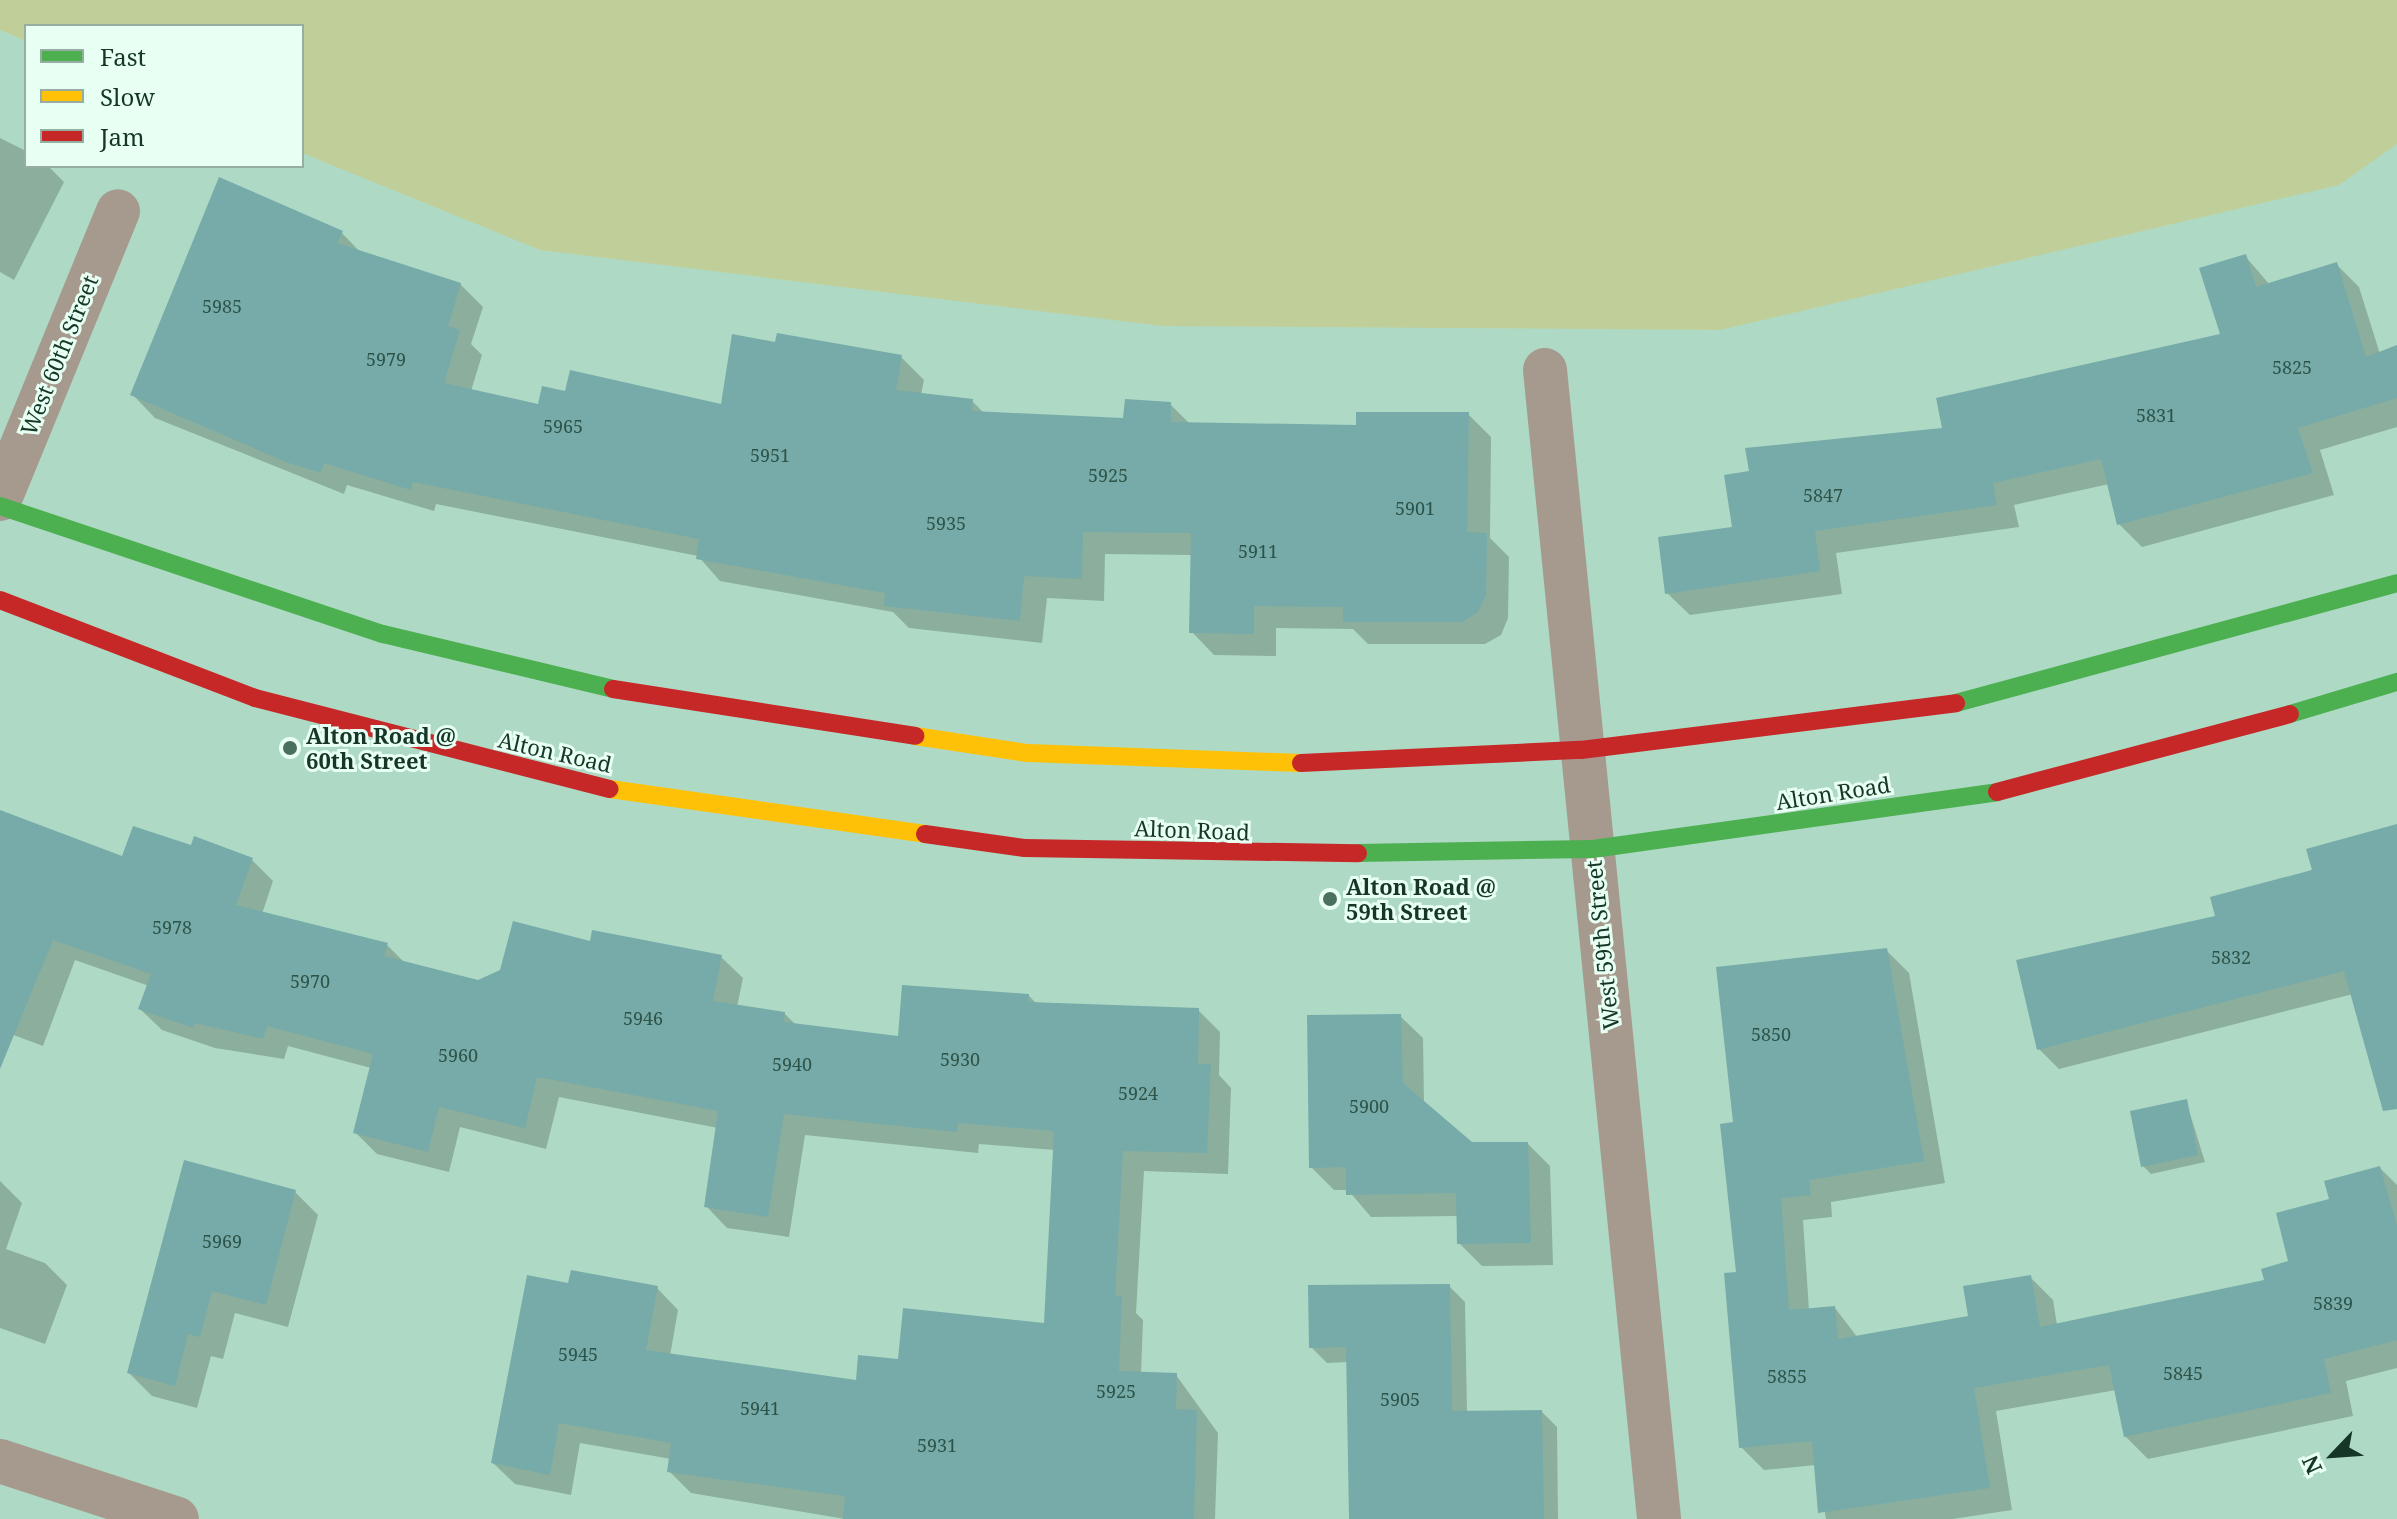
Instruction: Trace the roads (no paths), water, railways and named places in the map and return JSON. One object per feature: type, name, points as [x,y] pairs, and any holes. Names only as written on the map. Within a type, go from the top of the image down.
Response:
[{"type":"main road","points":[[0,506],[413,642],[646,697],[856,732],[1028,753],[1239,762],[1369,764],[1581,750],[1974,700],[2397,583]]},
{"type":"main road","name":"Alton Road","points":[[0,600],[255,698],[621,792],[1024,848],[1358,857],[1593,849],[2007,790],[2175,749],[2397,682]]},
{"type":"street","name":"West 60th Street","points":[[0,499],[118,211]]},
{"type":"street","name":"West 59th Street","points":[[1545,370],[1659,1519]]},
{"type":"street","points":[[0,1461],[177,1519]]},
{"type":"place","name":"Alton Road @ 60th Street","points":[[290,748]]},
{"type":"place","name":"Alton Road @ 59th Street","points":[[1330,899]]}]
